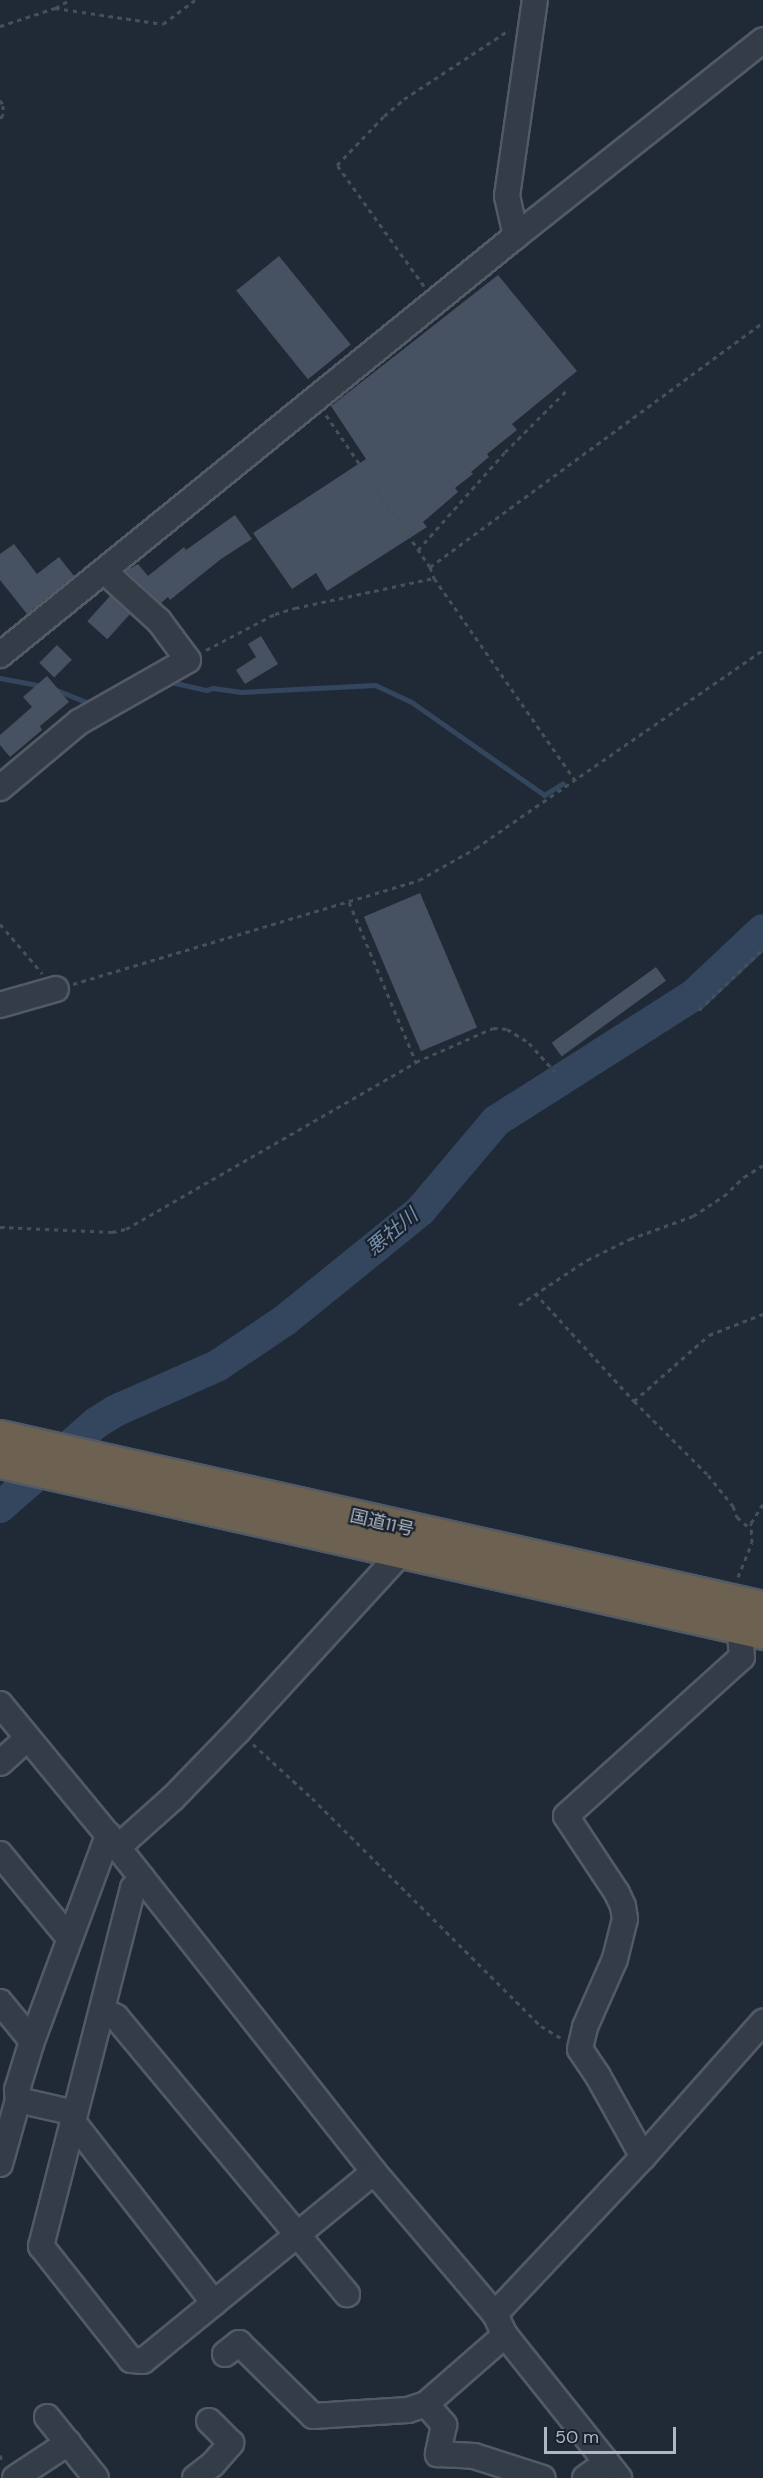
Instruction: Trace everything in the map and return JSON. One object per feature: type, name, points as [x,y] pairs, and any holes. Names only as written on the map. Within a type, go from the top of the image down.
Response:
[{"type":"highway","name":"国道11号","points":[[0,1437],[23,1459],[83,1468],[412,1542],[752,1631]]},
{"type":"street","points":[[516,236],[507,196],[533,9]]},
{"type":"street","points":[[0,655],[317,401],[516,236],[763,40]]},
{"type":"street","points":[[0,788],[79,722],[188,660],[159,621],[104,571]]},
{"type":"street","points":[[0,1005],[56,989]]},
{"type":"street","points":[[1,2158],[12,2092],[69,1938],[112,1842],[173,1797],[238,1731],[412,1542]]},
{"type":"street","points":[[643,2157],[580,2049],[585,2026],[615,1959],[625,1919],[623,1906],[617,1893],[566,1816],[752,1631]]},
{"type":"street","points":[[0,1704],[142,1878],[374,2172],[500,2325],[613,2470],[585,2478]]},
{"type":"street","points":[[0,1763],[27,1739]]},
{"type":"street","points":[[0,1854],[69,1938]]},
{"type":"street","points":[[142,1878],[133,1888],[41,2246],[131,2360],[143,2361],[374,2172]]},
{"type":"street","points":[[0,2002],[32,2041]]},
{"type":"street","points":[[103,2010],[116,2017],[347,2294]]},
{"type":"street","points":[[238,2343],[313,2416],[408,2410],[426,2404],[500,2325],[643,2157],[763,2022]]},
{"type":"street","points":[[12,2092],[74,2118],[214,2303]]},
{"type":"street","points":[[426,2404],[444,2426],[430,2461],[474,2456],[543,2478]]},
{"type":"street","points":[[47,2417],[96,2478]]},
{"type":"street","points":[[195,2478],[213,2464],[231,2443],[209,2421]]},
{"type":"street","points":[[15,2478],[68,2443]]},
{"type":"path","points":[[0,26],[55,8],[70,0]]},
{"type":"path","points":[[55,8],[162,24],[195,0]]},
{"type":"path","points":[[436,302],[337,165],[384,116],[404,99],[533,9]]},
{"type":"path","points":[[0,100],[3,105],[0,118]]},
{"type":"path","points":[[430,567],[763,322]]},
{"type":"path","points":[[418,550],[504,452],[567,390]]},
{"type":"path","points":[[317,401],[430,567],[434,578],[575,780]]},
{"type":"path","points":[[188,660],[275,614],[434,578]]},
{"type":"path","points":[[0,924],[56,989],[419,880],[476,848],[763,650]]},
{"type":"path","points":[[349,902],[416,1062]]},
{"type":"path","points":[[699,1010],[763,949]]},
{"type":"path","points":[[0,1227],[112,1232],[126,1229],[416,1062],[493,1028],[501,1027],[530,1043],[554,1071]]},
{"type":"path","points":[[519,1305],[587,1260],[630,1239],[693,1216],[724,1196],[744,1177],[763,1165]]},
{"type":"path","points":[[535,1293],[634,1401],[708,1475],[733,1506],[737,1517],[752,1529]]},
{"type":"path","points":[[634,1401],[709,1335],[763,1314]]},
{"type":"path","points":[[752,1631],[738,1575],[752,1543],[751,1523],[763,1504]]},
{"type":"path","points":[[238,1731],[312,1798],[541,2026],[580,2049]]},
{"type":"water","points":[[749,67],[565,215],[563,212]]},
{"type":"water","points":[[551,222],[553,225],[315,386],[313,382]]},
{"type":"water","points":[[313,413],[316,417],[210,503],[207,500]]},
{"type":"building","points":[[279,256],[351,345],[308,379],[236,291]]},
{"type":"building","points":[[498,275],[577,371],[512,424],[517,430],[487,454],[489,457],[471,472],[473,474],[455,488],[458,492],[423,522],[427,527],[327,591],[316,573],[292,589],[253,533],[366,459],[331,406]]},
{"type":"building","points":[[235,515],[252,539],[221,559],[170,600],[168,597],[161,603],[126,571],[138,564],[148,576],[184,547],[186,550]]},
{"type":"building","points":[[14,544],[37,574],[59,557],[74,576],[27,614],[0,580],[0,554]]},
{"type":"building","points":[[110,596],[130,614],[107,639],[87,621]]},
{"type":"building","points":[[261,636],[278,664],[245,684],[236,670],[256,657],[248,644]]},
{"type":"building","points":[[57,645],[72,660],[54,678],[39,663]]},
{"type":"building","points":[[47,676],[69,702],[40,726],[42,730],[10,757],[0,745],[0,735],[32,707],[23,697]]},
{"type":"building","points":[[420,893],[477,1027],[421,1051],[364,917]]},
{"type":"building","points":[[656,967],[666,981],[562,1057],[552,1043]]},
{"type":"waterway","points":[[0,678],[42,686]]},
{"type":"waterway","points":[[171,682],[206,690],[213,688],[240,692],[375,685],[410,701],[544,795],[563,783]]},
{"type":"waterway","points":[[54,689],[93,705]]},
{"type":"waterway","name":"悪社川","points":[[0,1507],[96,1423],[115,1411],[217,1366],[284,1321],[420,1211],[496,1121],[695,994],[763,930]]}]
